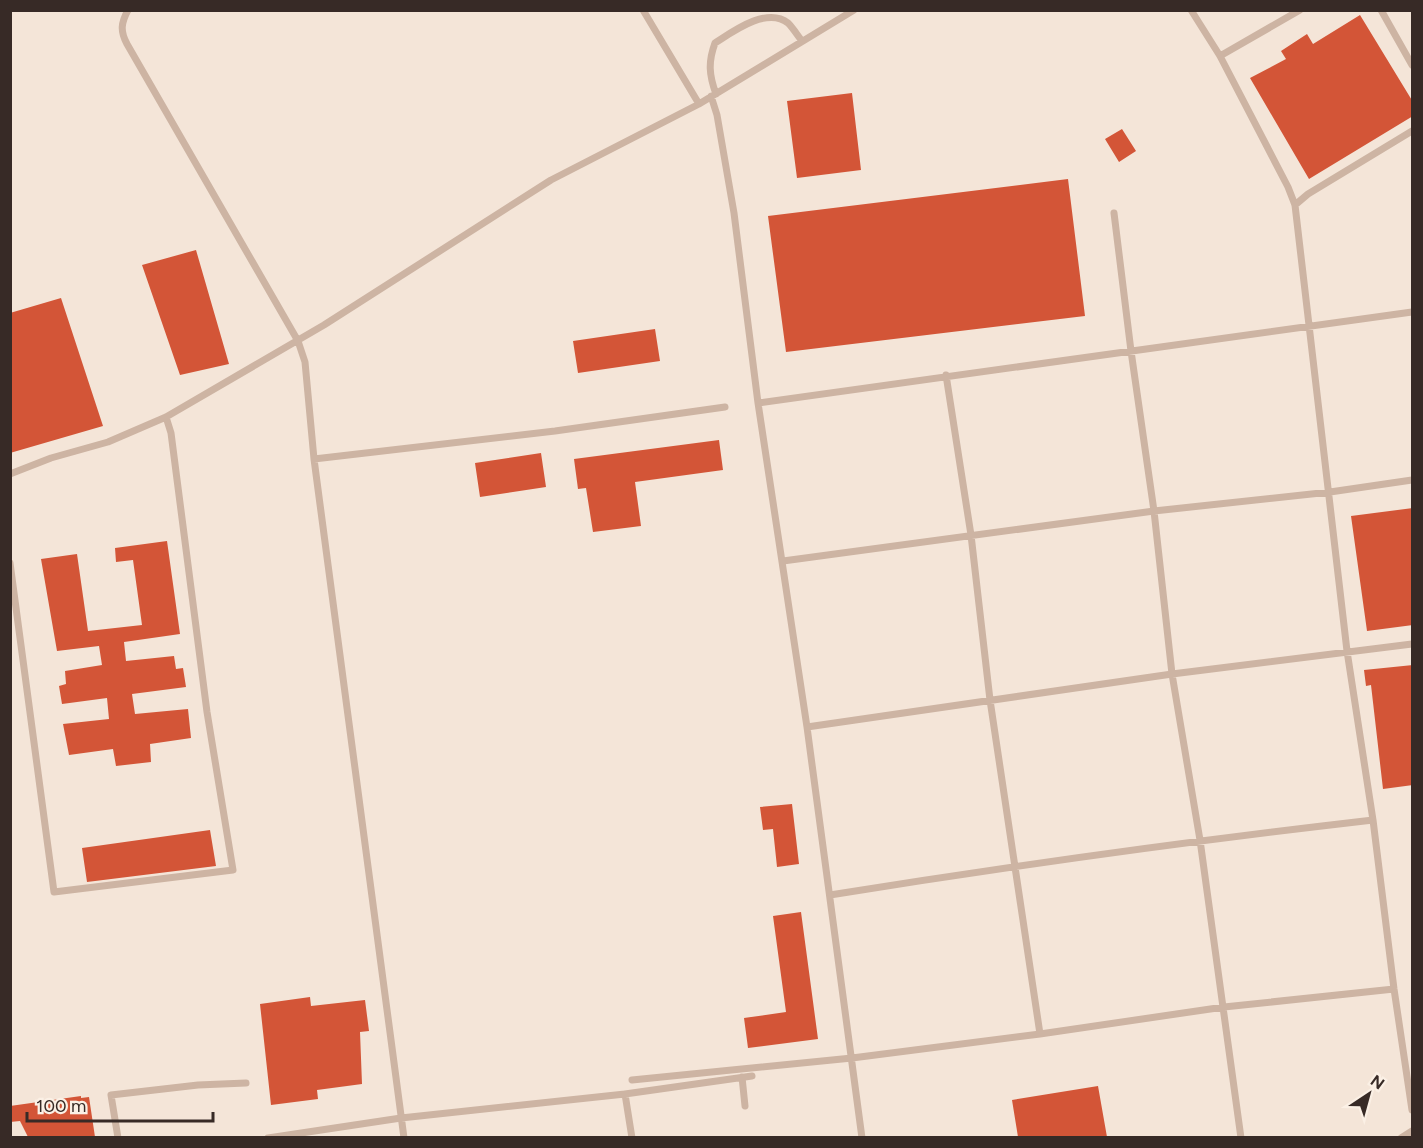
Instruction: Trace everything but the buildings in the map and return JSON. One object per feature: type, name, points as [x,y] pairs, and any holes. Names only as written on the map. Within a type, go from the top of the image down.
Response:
[{"type":"lane","points":[[128,10],[122,22],[121,33],[298,341],[305,362],[314,459],[404,1137]]},
{"type":"lane","points":[[643,10],[699,104]]},
{"type":"lane","points":[[10,474],[51,458],[108,442],[166,417],[298,341],[551,180],[699,104],[854,10]]},
{"type":"lane","points":[[1191,10],[1220,56],[1296,205],[1347,651],[1373,819],[1394,989],[1413,1110]]},
{"type":"lane","points":[[1220,56],[1300,10]]},
{"type":"lane","points":[[1381,10],[1413,65]]},
{"type":"lane","points":[[802,42],[786,21],[770,18],[750,21],[715,43],[710,59],[710,77],[734,213],[758,403],[807,728],[862,1137]]},
{"type":"lane","points":[[1296,205],[1308,194],[1413,132]]},
{"type":"lane","points":[[1114,213],[1154,511],[1172,674],[1200,840],[1241,1137]]},
{"type":"lane","points":[[758,403],[946,375],[1413,312]]},
{"type":"lane","points":[[946,375],[971,535],[990,700],[1040,1034]]},
{"type":"lane","points":[[314,459],[555,431],[725,407]]},
{"type":"lane","points":[[10,563],[54,892],[233,870],[207,712],[171,433],[166,417]]},
{"type":"lane","points":[[783,561],[1154,511],[1330,492],[1413,480]]},
{"type":"lane","points":[[807,728],[1172,674],[1413,644]]},
{"type":"lane","points":[[830,894],[1200,840],[1373,819]]},
{"type":"lane","points":[[632,1080],[852,1058],[1224,1007],[1394,989]]},
{"type":"lane","points":[[268,1137],[401,1118],[626,1094],[752,1076]]},
{"type":"lane","points":[[742,1077],[745,1106]]},
{"type":"lane","points":[[118,1137],[111,1095],[198,1085],[246,1083]]},
{"type":"lane","points":[[626,1094],[632,1137]]},
{"type":"lane","points":[[1401,1137],[1413,1131]]}]
